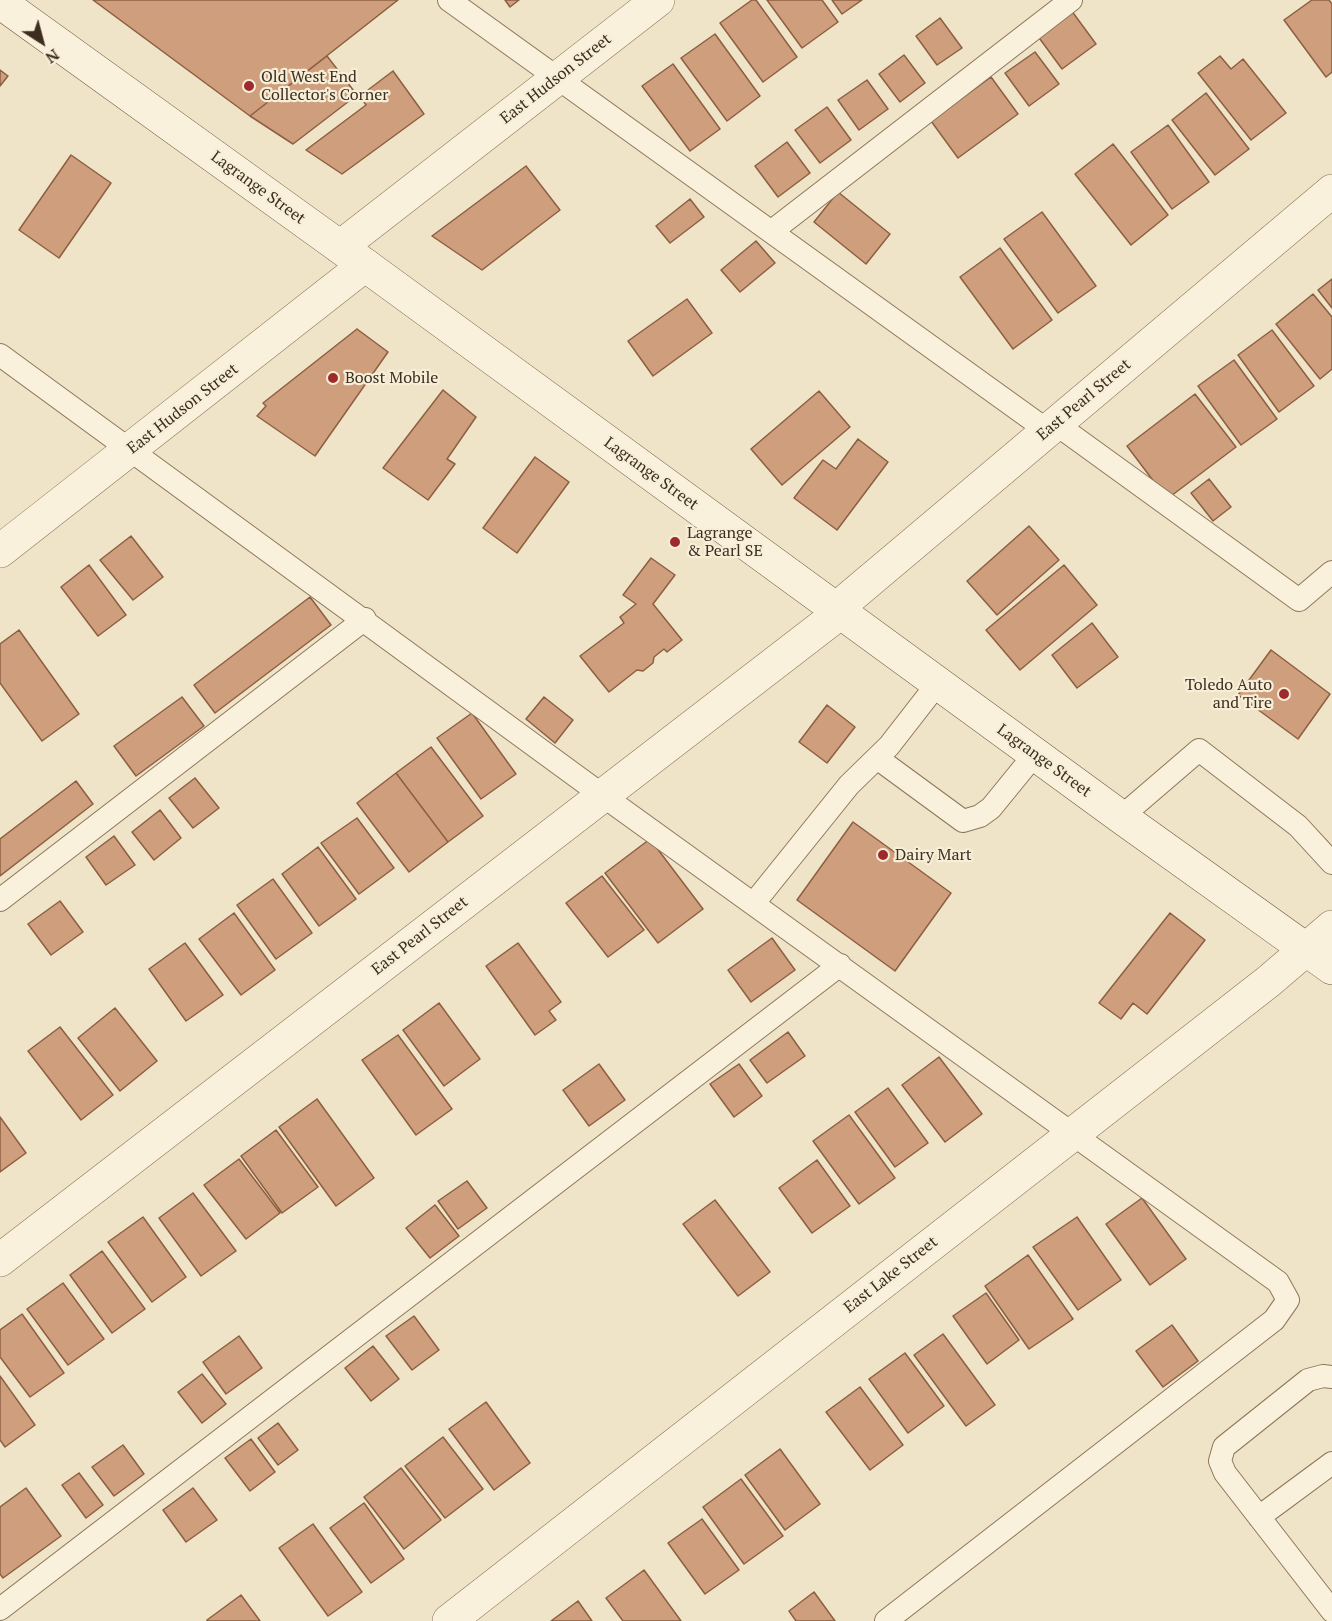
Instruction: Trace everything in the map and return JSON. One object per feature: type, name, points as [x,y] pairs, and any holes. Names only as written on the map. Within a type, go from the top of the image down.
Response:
[{"type":"street","name":"East Hudson Street","points":[[0,551],[131,450],[557,79],[658,0]]},
{"type":"street","name":"Lagrange Street","points":[[0,2],[1332,968]]},
{"type":"street","name":"East Pearl Street","points":[[0,1260],[838,611],[1332,191]]},
{"type":"street","name":"East Lake Street","points":[[449,1621],[1269,981],[1332,927]]},
{"type":"lane","points":[[449,0],[772,231],[1299,600],[1332,572]]},
{"type":"lane","points":[[772,231],[1071,0]]},
{"type":"lane","points":[[0,355],[365,619],[602,795],[1278,1282],[1288,1300],[1274,1320],[886,1621]]},
{"type":"lane","points":[[0,900],[365,619]]},
{"type":"lane","points":[[754,903],[849,785],[889,746],[938,683]]},
{"type":"lane","points":[[1121,817],[1199,750],[1298,826],[1332,863]]},
{"type":"lane","points":[[877,758],[963,821],[980,816],[991,808],[1035,754]]},
{"type":"lane","points":[[0,1609],[840,965]]},
{"type":"lane","points":[[1332,1377],[1323,1376],[1308,1380],[1224,1447],[1220,1461],[1225,1473],[1332,1611]]},
{"type":"lane","points":[[1259,1517],[1332,1463]]},
{"type":"building","name":"Old West End Collector's Corner","points":[[93,0],[398,0],[250,116]]},
{"type":"building","points":[[505,0],[519,0],[510,7]]},
{"type":"building","points":[[752,0],[756,0],[797,57],[763,82],[720,23]]},
{"type":"building","points":[[767,0],[822,0],[838,22],[802,48]]},
{"type":"building","points":[[832,0],[862,0],[842,14]]},
{"type":"building","points":[[1312,0],[1329,0],[1332,4],[1332,72],[1326,77],[1284,20]]},
{"type":"building","points":[[1071,10],[1096,44],[1062,69],[1037,35]]},
{"type":"building","points":[[940,18],[962,48],[937,65],[916,36]]},
{"type":"building","points":[[715,34],[760,96],[727,121],[681,58]]},
{"type":"building","points":[[1035,52],[1059,84],[1029,106],[1005,73]]},
{"type":"building","points":[[904,55],[925,83],[900,102],[879,74]]},
{"type":"building","points":[[327,56],[357,95],[293,144],[250,116]]},
{"type":"building","points":[[1220,56],[1231,69],[1243,59],[1286,113],[1251,140],[1198,73]]},
{"type":"building","points":[[673,64],[720,129],[690,151],[642,86]]},
{"type":"building","points":[[0,70],[8,76],[0,86]]},
{"type":"building","points":[[393,71],[424,114],[342,174],[306,150],[366,105],[360,96]]},
{"type":"building","points":[[991,77],[1018,114],[958,158],[931,121]]},
{"type":"building","points":[[867,80],[888,109],[859,130],[838,100]]},
{"type":"building","points":[[1206,93],[1249,149],[1215,175],[1172,120]]},
{"type":"building","points":[[827,107],[851,140],[820,163],[795,130]]},
{"type":"building","points":[[1168,125],[1209,182],[1172,209],[1131,152]]},
{"type":"building","points":[[787,142],[810,173],[778,197],[755,166]]},
{"type":"building","points":[[1113,144],[1168,215],[1131,245],[1075,174]]},
{"type":"building","points":[[71,155],[111,183],[59,258],[19,230]]},
{"type":"building","points":[[526,166],[560,210],[482,270],[432,236]]},
{"type":"building","points":[[838,192],[890,234],[866,264],[814,222]]},
{"type":"building","points":[[690,199],[704,217],[670,243],[656,226]]},
{"type":"building","points":[[1042,212],[1096,286],[1058,313],[1004,239]]},
{"type":"building","points":[[756,241],[775,263],[740,292],[721,270]]},
{"type":"building","points":[[1000,248],[1052,320],[1013,349],[960,277]]},
{"type":"building","points":[[1332,279],[1332,308],[1318,290]]},
{"type":"building","points":[[1313,294],[1332,317],[1332,369],[1320,379],[1276,324]]},
{"type":"building","points":[[687,299],[712,333],[653,376],[628,341]]},
{"type":"building","name":"Boost Mobile","points":[[357,329],[388,352],[315,456],[257,416],[266,406],[263,403]]},
{"type":"building","points":[[1272,330],[1314,386],[1279,412],[1238,355]]},
{"type":"building","points":[[1234,360],[1277,419],[1241,445],[1198,386]]},
{"type":"building","points":[[443,390],[476,417],[447,459],[455,464],[428,500],[383,468]]},
{"type":"building","points":[[819,391],[850,427],[782,485],[751,449]]},
{"type":"building","points":[[1195,394],[1236,447],[1167,499],[1127,446]]},
{"type":"building","points":[[858,439],[888,462],[837,530],[794,498],[823,460],[836,469]]},
{"type":"building","points":[[535,457],[569,482],[517,553],[483,528]]},
{"type":"building","points":[[1209,479],[1231,507],[1213,521],[1191,493]]},
{"type":"building","points":[[1029,526],[1059,560],[997,615],[967,581]]},
{"type":"building","points":[[131,536],[163,577],[133,600],[100,560]]},
{"type":"building","points":[[651,558],[675,575],[653,604],[682,640],[667,652],[664,649],[643,671],[637,670],[609,692],[580,656],[624,623],[620,617],[636,604],[623,595]]},
{"type":"building","points":[[89,565],[126,615],[98,636],[61,587]]},
{"type":"building","points":[[1064,565],[1097,605],[1020,670],[986,630]]},
{"type":"building","points":[[310,597],[331,625],[215,713],[194,685]]},
{"type":"building","points":[[1092,623],[1118,657],[1077,688],[1052,655]]},
{"type":"building","points":[[19,630],[79,714],[42,741],[0,683],[0,644]]},
{"type":"building","name":"Toledo Auto and Tire","points":[[1271,650],[1330,694],[1298,739],[1238,695]]},
{"type":"building","points":[[182,697],[204,726],[136,776],[114,746]]},
{"type":"building","points":[[544,697],[573,720],[555,743],[526,719]]},
{"type":"building","points":[[827,705],[855,727],[827,763],[799,742]]},
{"type":"building","points":[[472,713],[516,774],[481,799],[437,738]]},
{"type":"building","points":[[431,747],[483,816],[448,842],[396,773]]},
{"type":"building","points":[[396,773],[448,842],[409,872],[357,803]]},
{"type":"building","points":[[195,778],[219,808],[193,828],[169,798]]},
{"type":"building","points":[[76,781],[93,804],[0,876],[0,839]]},
{"type":"building","points":[[160,810],[181,838],[154,860],[132,832]]},
{"type":"building","points":[[357,818],[394,868],[359,894],[321,843]]},
{"type":"building","points":[[853,822],[951,893],[895,971],[797,900]]},
{"type":"building","points":[[114,836],[135,865],[106,885],[86,857]]},
{"type":"building","points":[[650,839],[703,909],[658,943],[605,873]]},
{"type":"building","points":[[318,847],[356,899],[319,926],[282,874]]},
{"type":"building","points":[[602,876],[644,930],[608,957],[566,903]]},
{"type":"building","points":[[273,879],[312,933],[276,959],[237,905]]},
{"type":"building","points":[[60,901],[83,932],[51,955],[28,924]]},
{"type":"building","points":[[234,913],[275,970],[241,995],[199,939]]},
{"type":"building","points":[[1170,913],[1205,940],[1147,1014],[1133,1003],[1121,1019],[1099,1003]]},
{"type":"building","points":[[772,938],[795,970],[751,1002],[728,970]]},
{"type":"building","points":[[185,943],[223,995],[186,1021],[149,969]]},
{"type":"building","points":[[518,943],[561,1002],[549,1011],[556,1020],[535,1035],[486,966]]},
{"type":"building","points":[[439,1003],[480,1059],[444,1086],[403,1030]]},
{"type":"building","points":[[115,1008],[157,1061],[120,1091],[78,1038]]},
{"type":"building","points":[[60,1027],[113,1095],[81,1120],[28,1051]]},
{"type":"building","points":[[788,1032],[805,1056],[767,1083],[750,1060]]},
{"type":"building","points":[[398,1035],[452,1109],[416,1135],[362,1060]]},
{"type":"building","points":[[939,1057],[982,1114],[945,1142],[902,1085]]},
{"type":"building","points":[[599,1064],[625,1100],[589,1126],[563,1090]]},
{"type":"building","points":[[739,1064],[762,1096],[734,1117],[710,1084]]},
{"type":"building","points":[[888,1088],[928,1143],[895,1167],[855,1112]]},
{"type":"building","points":[[317,1099],[374,1178],[336,1206],[279,1127]]},
{"type":"building","points":[[849,1115],[895,1178],[859,1204],[813,1141]]},
{"type":"building","points":[[0,1117],[26,1153],[0,1172]]},
{"type":"building","points":[[276,1130],[318,1187],[282,1213],[241,1156]]},
{"type":"building","points":[[239,1159],[280,1213],[246,1239],[204,1185]]},
{"type":"building","points":[[817,1160],[850,1206],[812,1233],[779,1188]]},
{"type":"building","points":[[467,1181],[487,1208],[458,1229],[438,1201]]},
{"type":"building","points":[[193,1193],[236,1251],[201,1276],[159,1218]]},
{"type":"building","points":[[1142,1198],[1186,1259],[1150,1285],[1106,1224]]},
{"type":"building","points":[[715,1200],[770,1272],[738,1296],[683,1224]]},
{"type":"building","points":[[435,1205],[459,1236],[430,1258],[406,1228]]},
{"type":"building","points":[[143,1217],[186,1277],[152,1302],[108,1242]]},
{"type":"building","points":[[1077,1217],[1121,1280],[1078,1310],[1033,1247]]},
{"type":"building","points":[[102,1251],[145,1309],[112,1333],[70,1275]]},
{"type":"building","points":[[1028,1255],[1073,1319],[1029,1349],[985,1286]]},
{"type":"building","points":[[63,1283],[104,1339],[68,1365],[27,1309]]},
{"type":"building","points":[[986,1293],[1019,1340],[987,1364],[953,1316]]},
{"type":"building","points":[[22,1314],[64,1373],[30,1397],[0,1357],[0,1330]]},
{"type":"building","points":[[414,1316],[439,1350],[412,1370],[386,1336]]},
{"type":"building","points":[[1172,1325],[1198,1361],[1163,1387],[1136,1351]]},
{"type":"building","points":[[943,1334],[995,1405],[966,1426],[914,1355]]},
{"type":"building","points":[[239,1336],[262,1368],[226,1394],[203,1362]]},
{"type":"building","points":[[373,1346],[399,1379],[371,1401],[345,1368]]},
{"type":"building","points":[[905,1353],[944,1406],[908,1433],[869,1379]]},
{"type":"building","points":[[202,1374],[226,1404],[202,1423],[178,1392]]},
{"type":"building","points":[[0,1376],[35,1425],[5,1447],[0,1440]]},
{"type":"building","points":[[860,1387],[903,1445],[870,1470],[826,1412]]},
{"type":"building","points":[[486,1402],[530,1463],[494,1490],[449,1429]]},
{"type":"building","points":[[278,1423],[298,1450],[278,1465],[258,1438]]},
{"type":"building","points":[[443,1437],[483,1489],[445,1518],[405,1466]]},
{"type":"building","points":[[251,1439],[275,1472],[250,1491],[225,1458]]},
{"type":"building","points":[[123,1445],[144,1474],[114,1496],[92,1467]]},
{"type":"building","points":[[780,1449],[820,1504],[785,1530],[745,1475]]},
{"type":"building","points":[[401,1468],[441,1520],[404,1549],[364,1497]]},
{"type":"building","points":[[79,1473],[103,1505],[86,1518],[62,1485]]},
{"type":"building","points":[[741,1479],[783,1536],[744,1564],[703,1507]]},
{"type":"building","points":[[26,1488],[61,1536],[3,1578],[0,1574],[0,1507]]},
{"type":"building","points":[[193,1488],[217,1520],[186,1542],[163,1510]]},
{"type":"building","points":[[364,1503],[404,1559],[371,1583],[330,1528]]},
{"type":"building","points":[[702,1519],[739,1570],[705,1594],[668,1543]]},
{"type":"building","points":[[313,1524],[362,1592],[328,1616],[279,1548]]},
{"type":"building","points":[[644,1570],[681,1621],[623,1621],[606,1598]]},
{"type":"building","points":[[814,1592],[835,1621],[796,1621],[789,1611]]},
{"type":"building","points":[[241,1595],[260,1621],[207,1621],[207,1620]]},
{"type":"building","points":[[578,1601],[592,1621],[551,1621]]},
{"type":"place","name":"Old West End Collector's Corner","points":[[249,86]]},
{"type":"place","name":"Boost Mobile","points":[[333,378]]},
{"type":"place","name":"Lagrange & Pearl SE","points":[[675,542]]},
{"type":"place","name":"Toledo Auto and Tire","points":[[1284,694]]},
{"type":"place","name":"Dairy Mart","points":[[883,855]]}]
